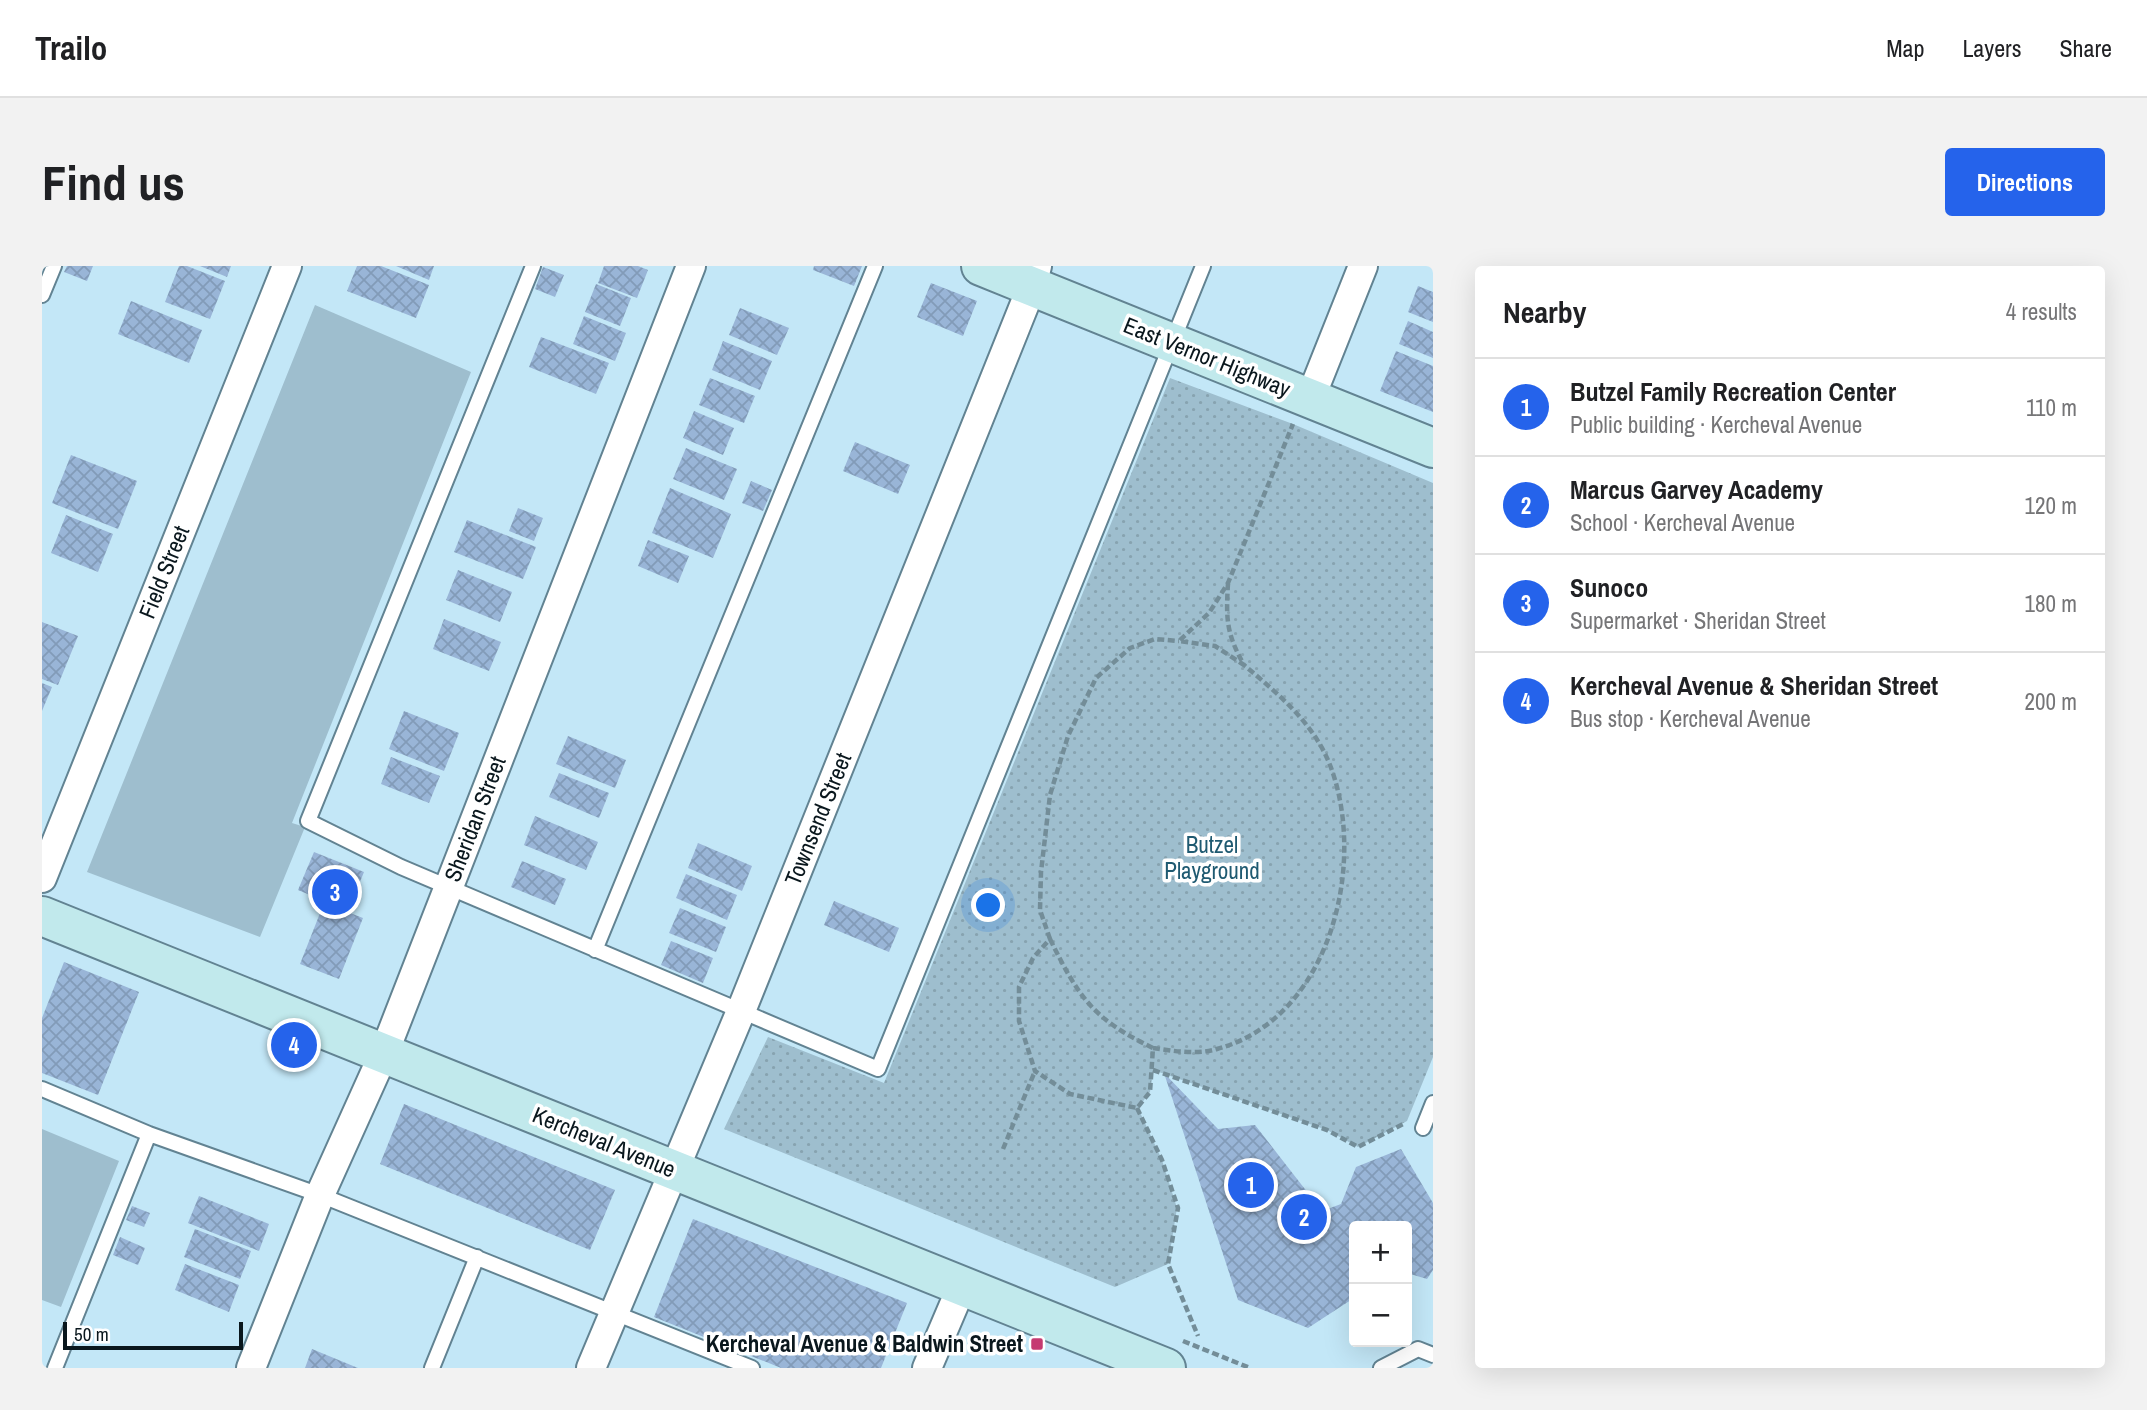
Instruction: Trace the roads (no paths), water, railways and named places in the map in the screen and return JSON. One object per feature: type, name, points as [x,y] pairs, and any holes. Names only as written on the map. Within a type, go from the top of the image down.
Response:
[{"type":"street","name":"Field Street","points":[[42,878],[287,266]]},
{"type":"street","name":"Sheridan Street","points":[[251,1368],[320,1195],[384,1053],[691,266]]},
{"type":"street","name":"East Vernor Highway","points":[[981,266],[1034,276],[1173,343],[1302,411],[1433,448]]},
{"type":"street","points":[[1302,411],[1363,266]]},
{"type":"street","name":"Townsend Street","points":[[591,1368],[741,1011],[1034,276]]},
{"type":"street","name":"Kercheval Avenue","points":[[42,916],[962,1286],[1142,1363]]},
{"type":"street","points":[[928,1368],[962,1286]]},
{"type":"lane","points":[[42,295],[54,266]]},
{"type":"lane","points":[[533,266],[308,821],[401,867],[878,1069],[1203,266]]},
{"type":"lane","points":[[595,950],[876,266]]},
{"type":"lane","points":[[42,1089],[149,1134],[320,1195],[752,1368]]},
{"type":"lane","points":[[1423,1128],[1433,1103]]},
{"type":"lane","points":[[55,1368],[149,1134]]},
{"type":"lane","points":[[432,1368],[477,1257]]},
{"type":"lane","points":[[1381,1368],[1419,1349],[1433,1355]]},
{"type":"place","name":"Sunoco","points":[[335,892]]},
{"type":"place","name":"Kercheval Avenue & Sheridan Street","points":[[294,1045]]},
{"type":"place","name":"Butzel Family Recreation Center","points":[[1251,1185]]},
{"type":"place","name":"Marcus Garvey Academy","points":[[1304,1217]]},
{"type":"place","name":"Kercheval Avenue & Baldwin Street","points":[[1037,1344]]},
{"type":"park label","name":"Butzel Playground","points":[[1212,858]]}]
